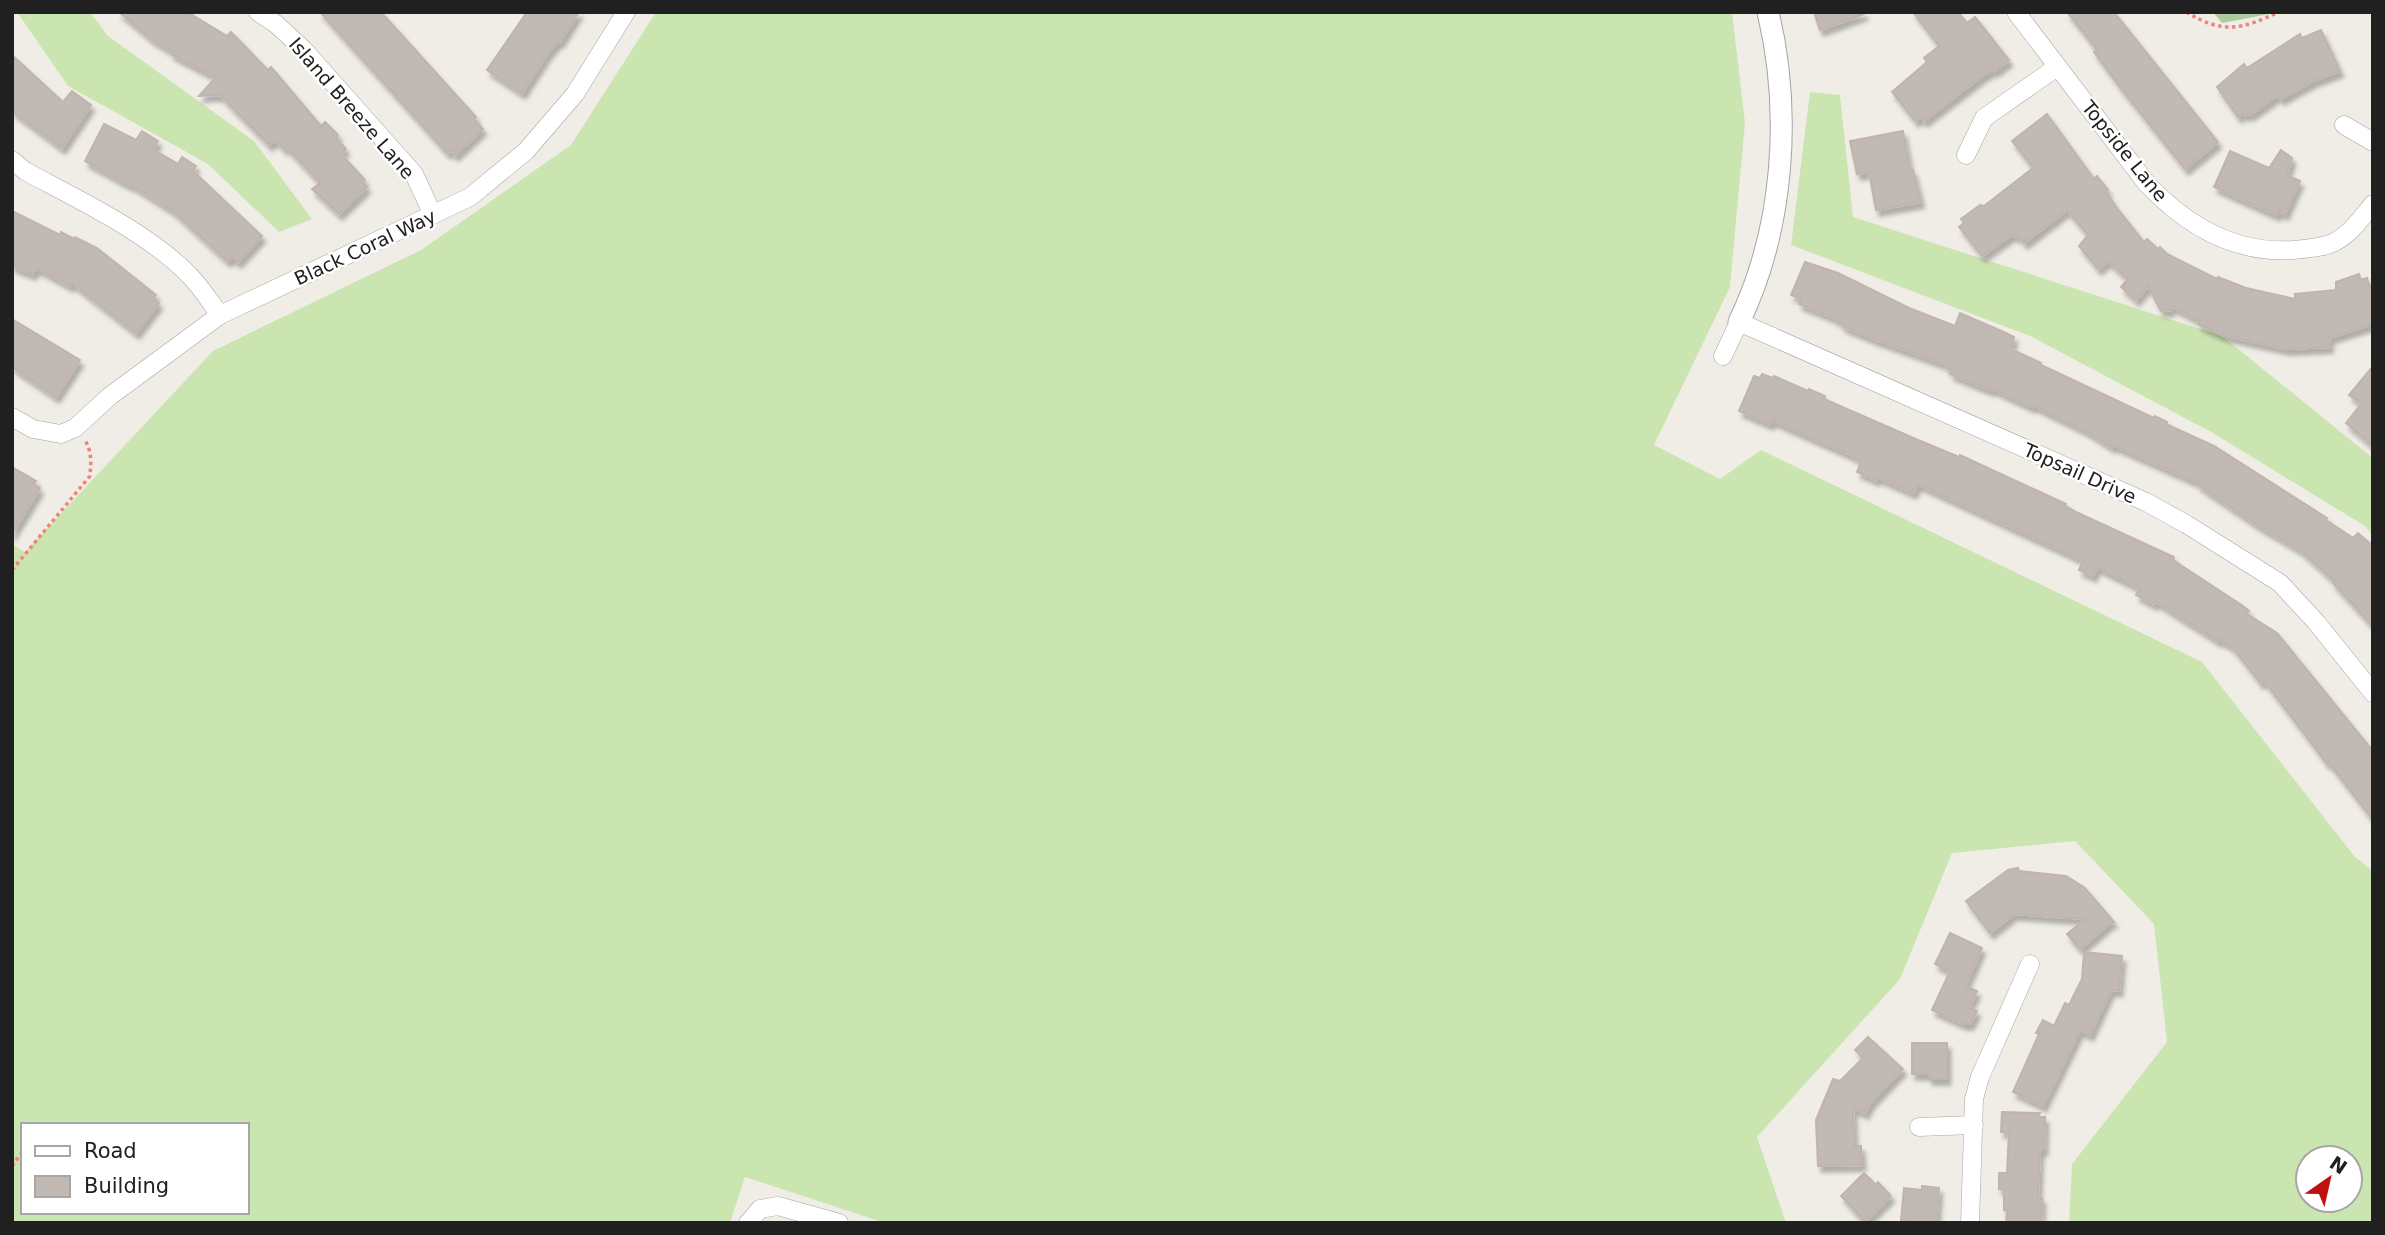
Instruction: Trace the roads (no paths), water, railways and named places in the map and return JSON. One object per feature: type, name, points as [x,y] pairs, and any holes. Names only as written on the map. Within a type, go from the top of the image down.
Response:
[{"type":"street","name":"Island Breeze Lane","points":[[258,12],[276,24],[304,50],[414,174],[433,215]]},
{"type":"street","name":"Black Coral Way","points":[[12,417],[33,429],[69,430],[110,396],[220,315],[470,197],[526,151],[575,94],[626,12]]},
{"type":"street","points":[[1723,356],[1753,293],[1768,237],[1777,183],[1782,98],[1768,12]]},
{"type":"street","name":"Topside Lane","points":[[2016,12],[2147,184],[2182,215],[2217,237],[2263,249],[2309,249],[2331,244],[2350,231],[2373,204]]},
{"type":"street","points":[[1966,155],[1984,118],[2057,66]]},
{"type":"street","points":[[2344,125],[2373,142]]},
{"type":"street","points":[[12,160],[25,171],[113,219],[168,258],[190,276],[220,315]]},
{"type":"street","name":"Topsail Drive","points":[[1739,322],[2146,502],[2195,529],[2280,583],[2373,692]]},
{"type":"street","points":[[1970,1223],[1974,1099],[1980,1077],[2030,964]]},
{"type":"street","points":[[1919,1127],[1974,1125]]},
{"type":"street","points":[[748,1222],[760,1209],[778,1206],[839,1223]]}]
